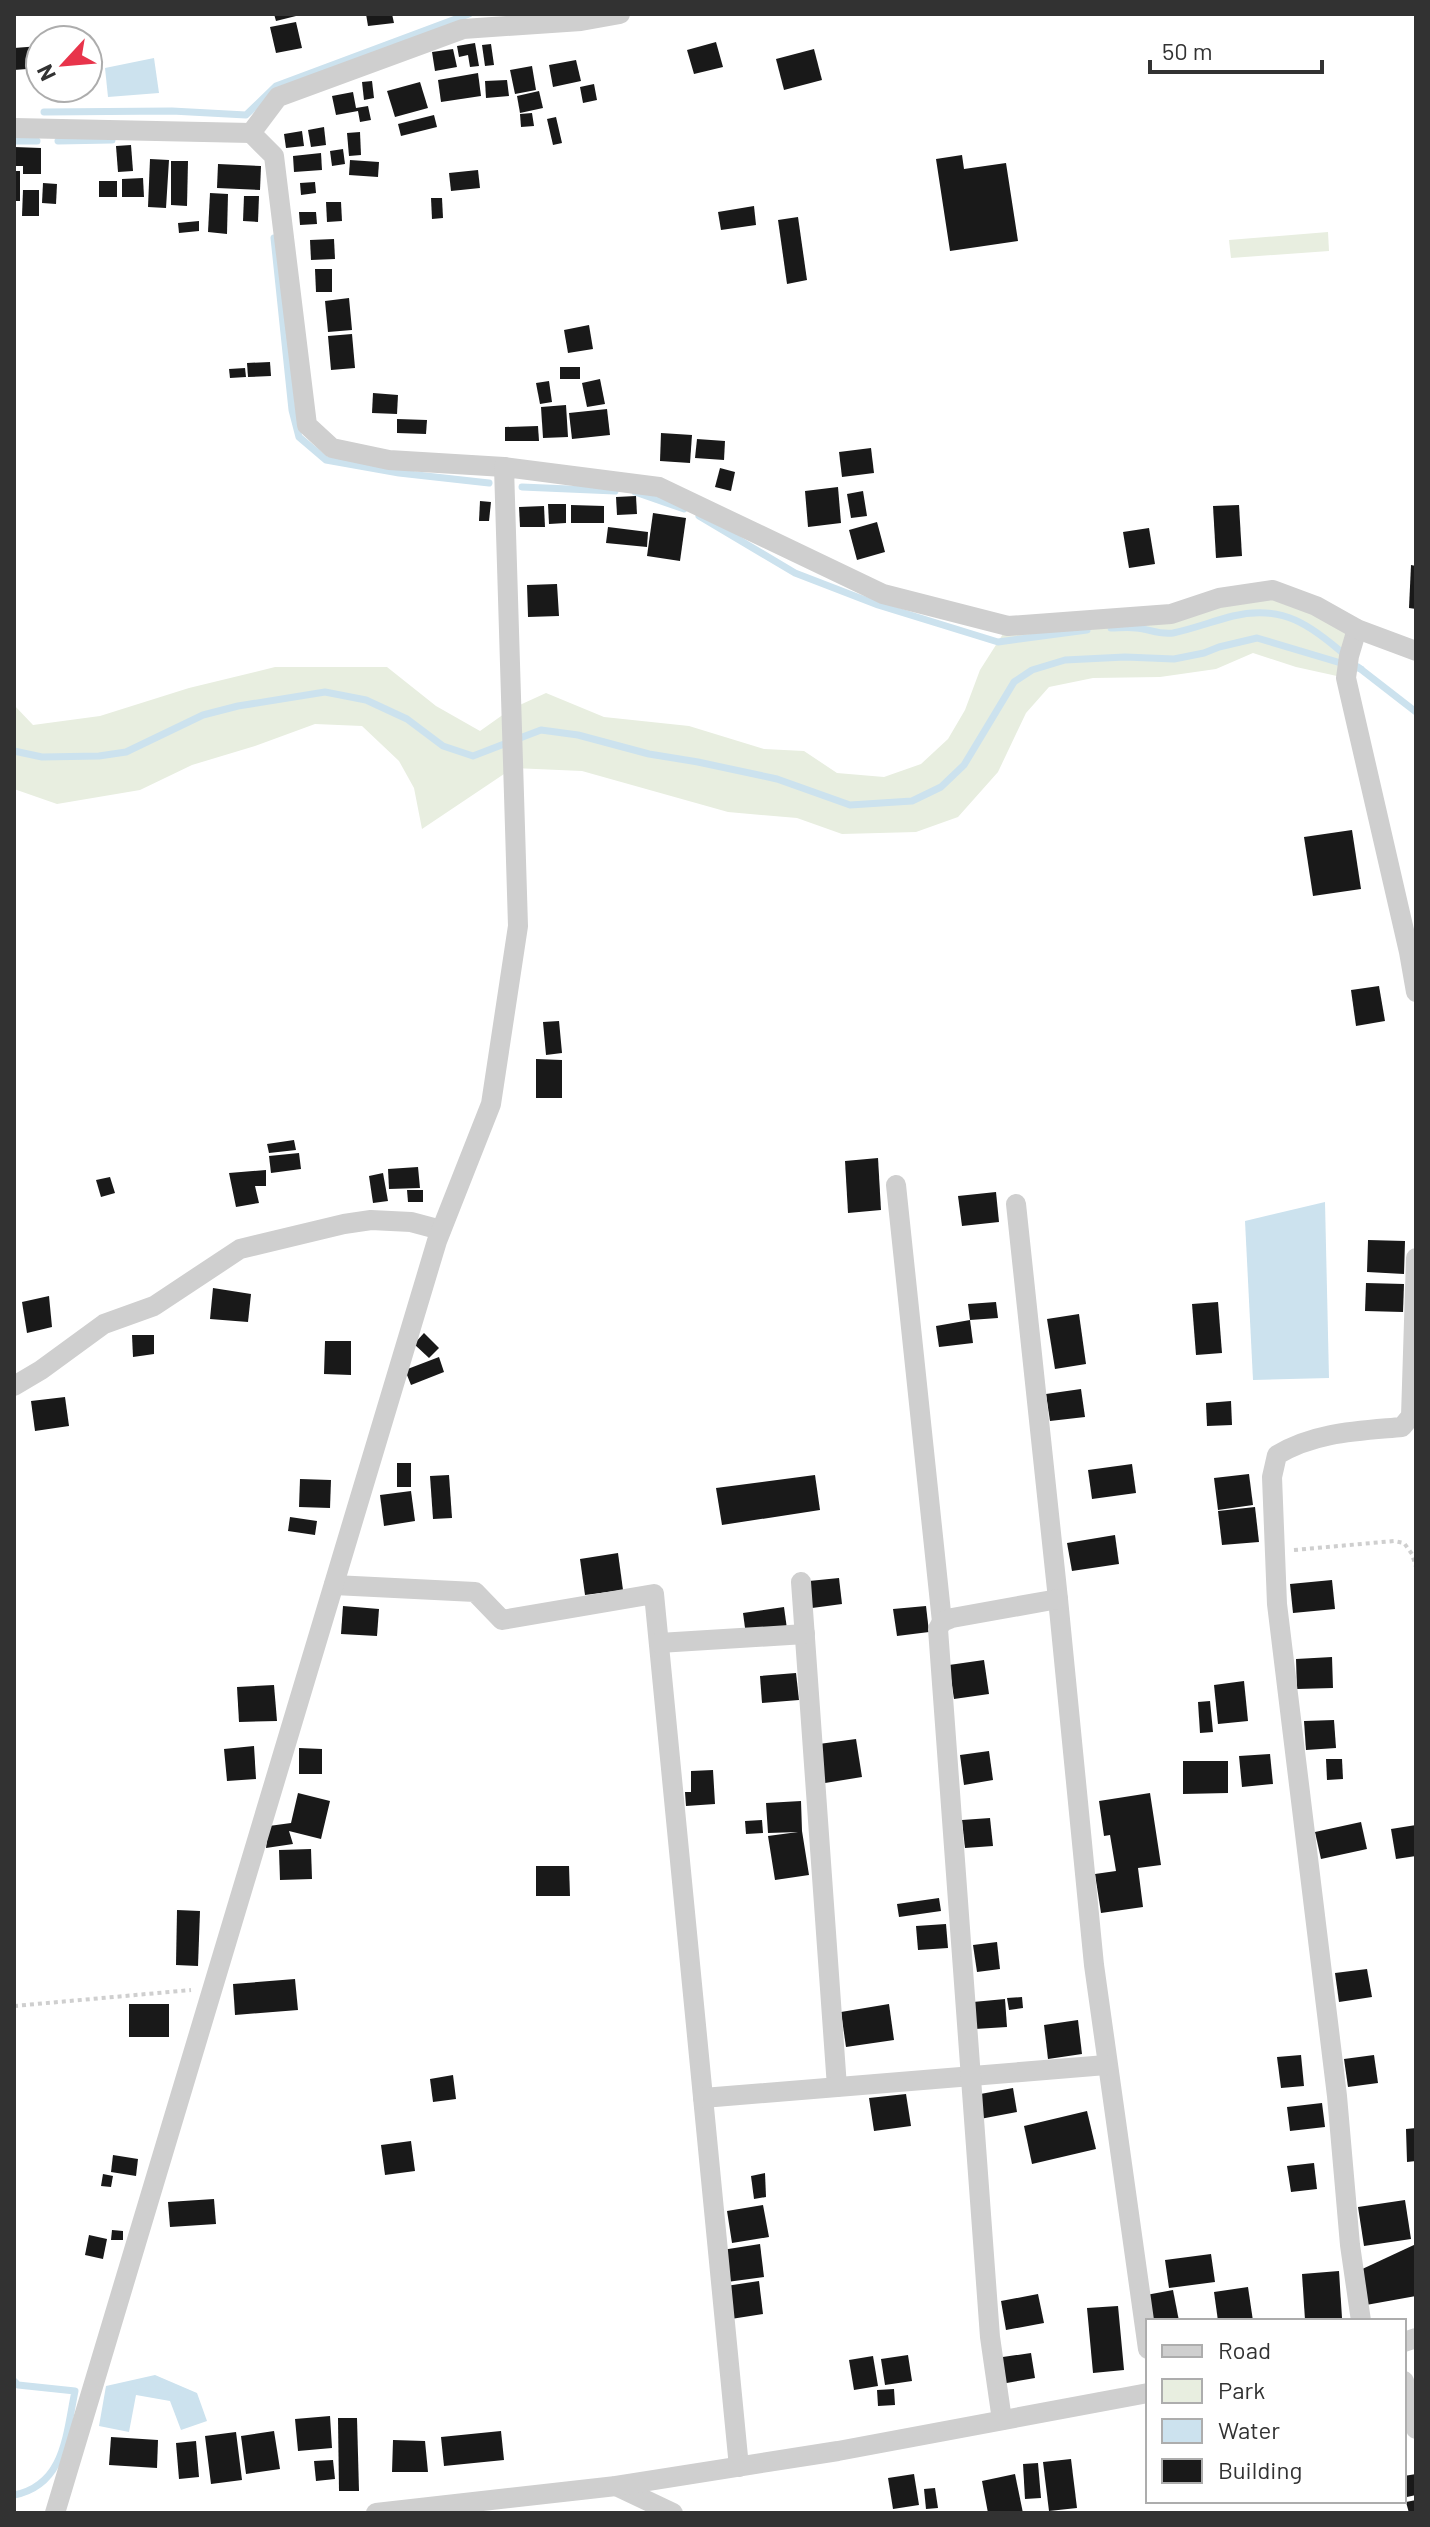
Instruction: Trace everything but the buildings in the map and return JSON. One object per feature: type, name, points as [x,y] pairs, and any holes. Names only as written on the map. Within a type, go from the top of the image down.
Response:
[{"type":"street","points":[[251,133],[278,97],[463,29],[581,21],[620,14]]},
{"type":"street","points":[[14,128],[251,133],[274,156],[307,425],[332,448],[389,460],[504,467],[659,487],[883,594],[1008,626],[1171,614],[1219,598],[1273,590],[1316,606],[1357,629],[1416,651]]},
{"type":"street","points":[[55,2513],[441,1230],[491,1104],[518,926],[504,467]]},
{"type":"street","points":[[1357,629],[1346,678],[1416,992]]},
{"type":"street","points":[[896,1185],[942,1622],[938,1629],[942,1713],[990,2337],[1002,2420]]},
{"type":"street","points":[[1016,1204],[1094,1965],[1146,2331]]},
{"type":"street","points":[[14,1386],[104,1324],[154,1306],[240,1249],[371,1220],[411,1222],[441,1230]]},
{"type":"street","points":[[1361,2319],[1277,1604],[1272,1477],[1277,1455],[1312,1438],[1402,1427],[1411,1416],[1416,1258]]},
{"type":"street","points":[[801,1582],[837,2087]]},
{"type":"street","points":[[334,1585],[475,1592],[502,1620],[654,1594],[739,2467]]},
{"type":"street","points":[[942,1622],[1058,1599]]},
{"type":"street","points":[[659,1643],[805,1634]]},
{"type":"street","points":[[703,2098],[1106,2065]]},
{"type":"street","points":[[1406,2389],[1416,2429]]},
{"type":"street","points":[[376,2513],[616,2486],[739,2467],[1146,2393]]},
{"type":"street","points":[[616,2486],[673,2513]]},
{"type":"path","points":[[1275,1552],[1394,1541],[1404,1543],[1416,1567]]},
{"type":"path","points":[[14,2006],[213,1987]]},
{"type":"green space","points":[[1328,232],[1329,251],[1231,258],[1229,240]]},
{"type":"green space","points":[[1273,590],[1357,629],[1346,678],[1253,653],[1216,669],[1160,677],[1093,678],[1049,687],[1026,713],[998,772],[958,817],[916,832],[842,834],[797,818],[728,812],[582,771],[513,768],[422,829],[414,788],[399,761],[362,726],[315,724],[192,765],[140,790],[57,804],[14,789],[14,705],[33,725],[100,716],[189,688],[275,667],[387,667],[436,706],[480,731],[511,709],[546,693],[604,717],[689,726],[764,749],[804,751],[837,773],[884,777],[921,764],[948,739],[965,710],[980,670],[1008,626],[1171,614]]},
{"type":"water","points":[[154,58],[159,93],[108,97],[105,68]]},
{"type":"water","points":[[1325,1202],[1329,1378],[1253,1380],[1245,1221]]},
{"type":"water","points":[[155,2375],[197,2393],[207,2421],[181,2430],[170,2401],[136,2395],[129,2432],[99,2426],[106,2386]]},
{"type":"waterway","points":[[44,112],[172,111],[246,115],[276,86],[469,14]]},
{"type":"waterway","points":[[58,141],[112,140]]},
{"type":"waterway","points":[[14,141],[37,141]]},
{"type":"waterway","points":[[274,238],[292,410],[299,437],[326,460],[399,473],[489,483]]},
{"type":"waterway","points":[[522,487],[615,491]]},
{"type":"waterway","points":[[635,492],[684,509]]},
{"type":"waterway","points":[[699,516],[795,573],[878,605],[998,642],[1087,630]]},
{"type":"waterway","points":[[1111,628],[1173,633],[1233,616],[1266,613],[1295,620],[1346,656]]},
{"type":"waterway","points":[[14,751],[42,757],[126,752],[203,715],[325,692],[366,700],[407,719],[443,746],[473,756],[541,730],[578,735],[649,754],[777,779],[850,805],[912,801],[941,787],[964,765],[1014,682],[1032,670],[1065,660],[1125,657],[1174,659],[1257,638],[1361,669]]},
{"type":"waterway","points":[[1358,667],[1416,712]]},
{"type":"waterway","points":[[14,2381],[18,2385],[75,2391],[65,2440],[53,2469],[44,2481],[14,2495]]}]
